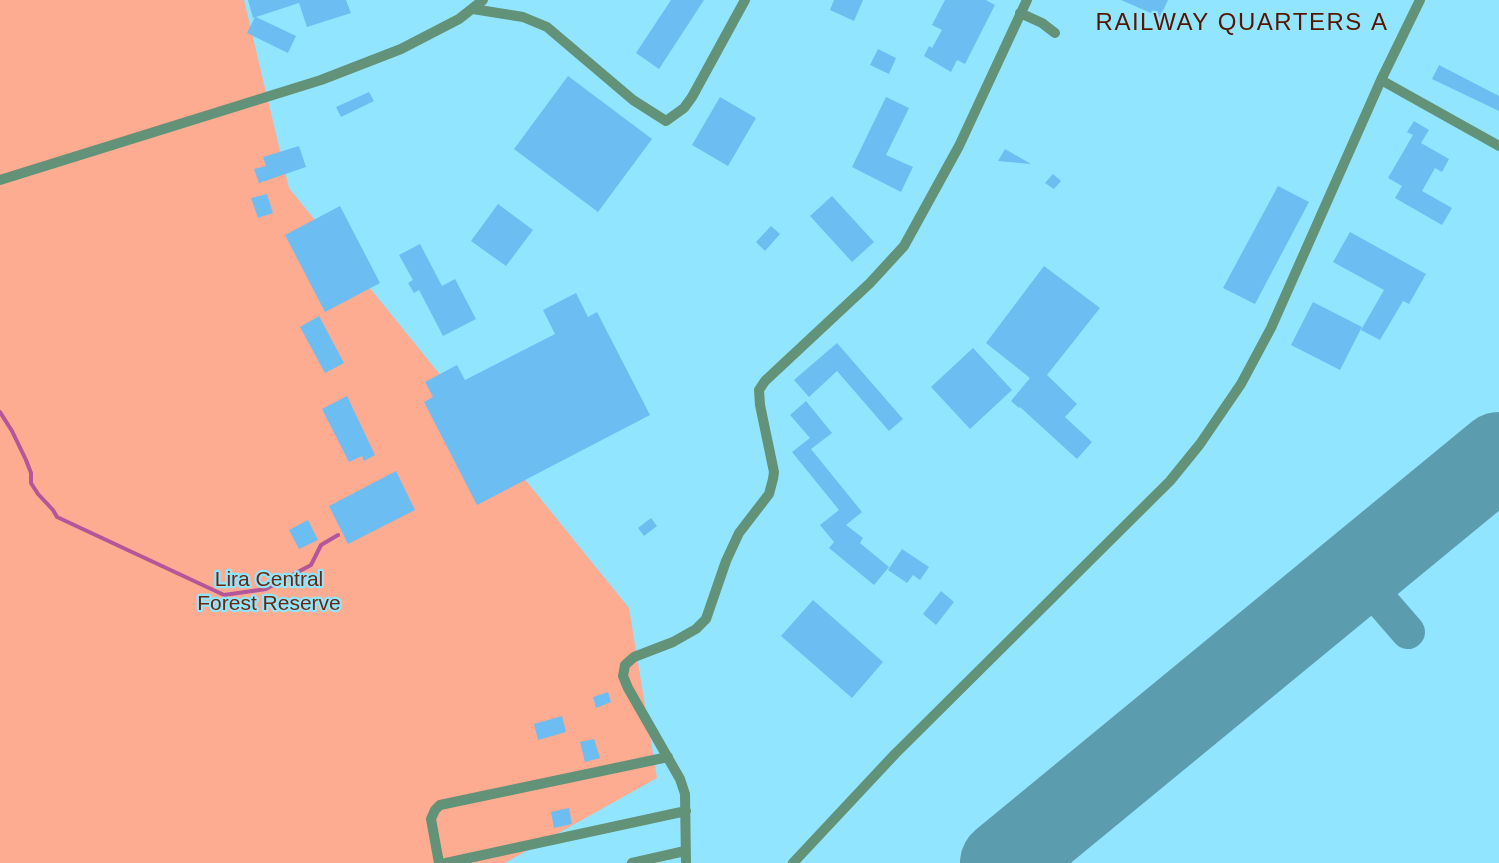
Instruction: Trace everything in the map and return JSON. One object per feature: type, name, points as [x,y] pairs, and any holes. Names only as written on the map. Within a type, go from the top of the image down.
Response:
[{"type":"street","points":[[0,180],[321,80],[400,49],[459,19],[483,0]]},
{"type":"street","points":[[473,9],[523,17],[547,27],[633,100],[666,121],[684,108],[692,97],[745,0]]},
{"type":"street","points":[[686,863],[685,794],[668,757],[628,688],[623,676],[625,665],[634,657],[673,642],[696,629],[706,620],[726,561],[739,533],[770,494],[774,472],[759,390],[765,381],[870,283],[904,246],[959,146],[1027,0]]},
{"type":"street","points":[[793,863],[895,754],[1170,481],[1200,444],[1241,384],[1270,328],[1381,80],[1420,0]]},
{"type":"street","points":[[1020,13],[1042,23],[1055,33]]},
{"type":"street","points":[[1381,80],[1499,146]]},
{"type":"street","points":[[439,863],[431,819],[440,805],[668,757]]},
{"type":"street","points":[[446,863],[686,811]]},
{"type":"street","points":[[632,863],[685,851]]},
{"type":"green space","name":"Lira Central Forest Reserve","points":[[0,0],[244,0],[289,188],[629,608],[657,778],[505,863],[0,863]]},
{"type":"building","points":[[248,0],[346,0],[351,13],[307,27],[299,3],[256,17],[296,36],[288,53],[247,33],[255,17],[253,18]]},
{"type":"building","points":[[671,0],[704,0],[659,69],[636,53]]},
{"type":"building","points":[[834,0],[863,0],[854,21],[830,10]]},
{"type":"building","points":[[945,0],[986,0],[995,5],[965,64],[957,60],[951,72],[924,56],[929,46],[932,48],[942,30],[932,25]]},
{"type":"building","points":[[1121,0],[1168,0],[1160,17]]},
{"type":"building","points":[[878,49],[896,58],[889,74],[870,65]]},
{"type":"building","points":[[1439,65],[1499,96],[1499,111],[1432,79]]},
{"type":"building","points":[[568,76],[652,139],[598,212],[514,149]]},
{"type":"building","points":[[369,92],[374,101],[341,117],[336,107]]},
{"type":"building","points":[[720,97],[756,118],[728,166],[692,145]]},
{"type":"building","points":[[886,97],[909,108],[886,155],[913,167],[901,192],[852,167]]},
{"type":"building","points":[[1414,121],[1429,130],[1421,143],[1449,159],[1442,172],[1435,168],[1422,191],[1452,208],[1442,225],[1395,198],[1402,186],[1388,178],[1413,135],[1407,132]]},
{"type":"building","points":[[299,146],[306,167],[259,183],[254,169],[266,166],[263,157]]},
{"type":"building","points":[[1005,149],[1031,164],[998,161]]},
{"type":"building","points":[[1053,174],[1061,181],[1054,189],[1045,183]]},
{"type":"building","points":[[1278,186],[1309,202],[1255,304],[1223,288]]},
{"type":"building","points":[[267,194],[273,213],[258,218],[251,198]]},
{"type":"building","points":[[832,196],[874,242],[852,262],[810,216]]},
{"type":"building","points":[[498,204],[533,230],[506,266],[471,241]]},
{"type":"building","points":[[340,206],[380,283],[325,312],[285,235]]},
{"type":"building","points":[[771,226],[780,234],[765,251],[756,242]]},
{"type":"building","points":[[1350,232],[1426,274],[1409,304],[1403,301],[1380,340],[1361,330],[1384,290],[1333,262]]},
{"type":"building","points":[[420,244],[442,286],[455,279],[476,319],[443,336],[419,290],[414,293],[408,283],[413,280],[399,255]]},
{"type":"building","points":[[1044,266],[1100,308],[1047,375],[1077,404],[1065,417],[1092,442],[1077,459],[1011,401],[1030,378],[986,343]]},
{"type":"building","points":[[576,293],[588,317],[597,312],[650,415],[477,505],[424,402],[433,397],[425,382],[457,365],[465,380],[555,334],[543,310]]},
{"type":"building","points":[[1313,302],[1362,327],[1340,370],[1291,345]]},
{"type":"building","points":[[319,316],[344,363],[325,373],[300,327]]},
{"type":"building","points":[[837,343],[903,419],[889,431],[837,371],[809,397],[794,380]]},
{"type":"building","points":[[973,348],[1012,390],[970,429],[931,387]]},
{"type":"building","points":[[347,396],[375,455],[364,461],[362,456],[349,462],[322,409]]},
{"type":"building","points":[[806,401],[832,433],[811,449],[862,512],[846,525],[863,538],[860,543],[889,567],[874,585],[829,548],[834,542],[820,525],[839,510],[792,452],[810,438],[790,415]]},
{"type":"building","points":[[396,471],[415,510],[348,544],[329,506]]},
{"type":"building","points":[[651,518],[657,526],[644,536],[638,528]]},
{"type":"building","points":[[308,520],[318,540],[299,549],[289,530]]},
{"type":"building","points":[[902,549],[929,567],[920,580],[913,575],[907,583],[888,570]]},
{"type":"building","points":[[941,591],[954,602],[936,625],[923,614]]},
{"type":"building","points":[[813,600],[883,662],[852,698],[781,636]]},
{"type":"building","points":[[608,692],[611,702],[596,708],[593,697]]},
{"type":"building","points":[[562,716],[566,732],[538,740],[534,724]]},
{"type":"building","points":[[594,739],[600,758],[585,762],[580,742]]},
{"type":"building","points":[[569,808],[572,824],[554,828],[551,812]]},
{"type":"waterway","points":[[0,412],[26,460],[31,473],[31,483],[57,517],[224,595],[266,589],[311,565],[321,545],[338,535]]},
{"type":"taxiway","points":[[1356,572],[1408,632]]},
{"type":"runway","points":[[1003,863],[1499,455]]},
{"type":"district","name":"RAILWAY QUARTERS A","points":[[1242,23]]}]
